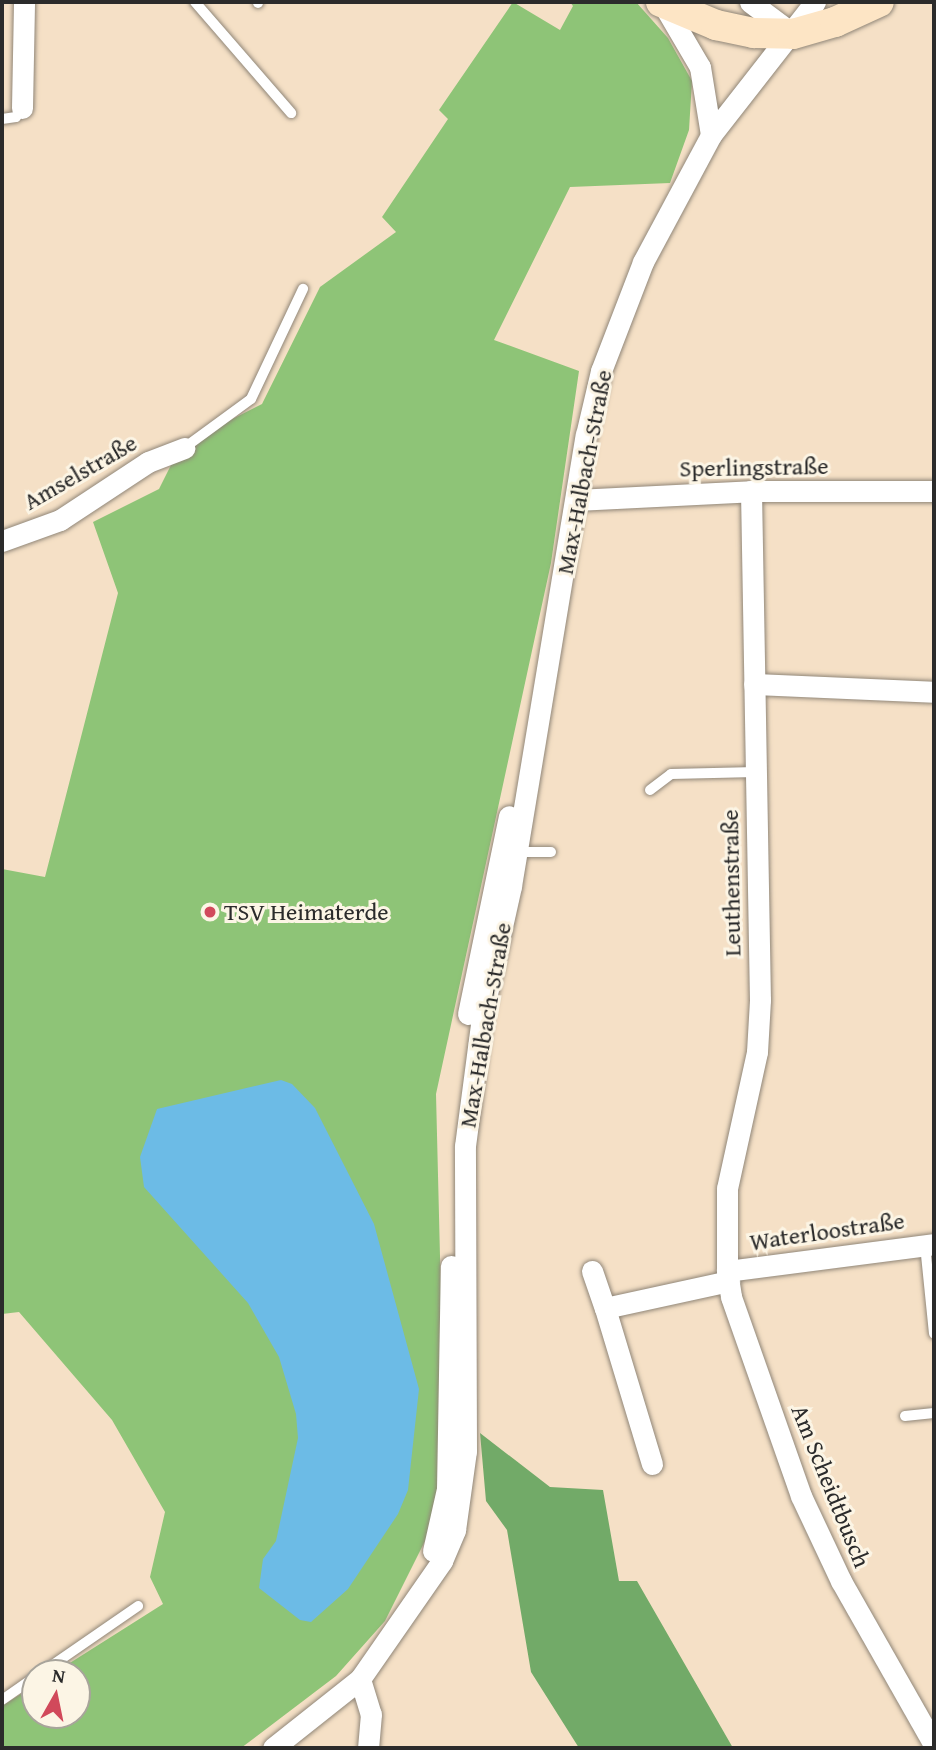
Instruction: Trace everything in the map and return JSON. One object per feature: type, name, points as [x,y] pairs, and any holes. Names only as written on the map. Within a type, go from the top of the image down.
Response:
[{"type":"street","points":[[22,108],[24,2]]},
{"type":"street","points":[[750,2],[793,34]]},
{"type":"street","name":"Max-Halbach-Straße","points":[[273,1748],[360,1679],[442,1561],[464,1492],[465,1146],[482,1016],[516,852],[547,663],[601,371],[643,262],[711,135],[793,34],[815,2]]},
{"type":"street","points":[[662,3],[726,27],[793,34],[835,22],[879,2]]},
{"type":"street","points":[[662,3],[700,67],[711,135]]},
{"type":"street","name":"Amselstraße","points":[[2,541],[60,520],[148,462],[184,448]]},
{"type":"street","name":"Sperlingstraße","points":[[576,500],[751,491],[934,491]]},
{"type":"street","name":"Leuthenstraße","points":[[728,1276],[723,1230],[727,1188],[757,1052],[759,1013],[751,491]]},
{"type":"street","name":"Max-Halbach-Straße","points":[[421,1590],[447,1489],[452,1148],[468,1016],[493,884],[547,663]]},
{"type":"street","points":[[754,684],[934,692]]},
{"type":"street","name":"Waterloostraße","points":[[605,1308],[728,1276],[929,1244]]},
{"type":"street","points":[[592,1271],[652,1464]]},
{"type":"street","name":"Am Scheidtbusch","points":[[728,1276],[814,1526],[934,1745]]},
{"type":"street","points":[[360,1679],[371,1714],[368,1748]]},
{"type":"lane","points":[[195,2],[291,113]]},
{"type":"lane","points":[[2,118],[16,117],[22,108]]},
{"type":"lane","points":[[184,448],[251,399],[303,289]]},
{"type":"lane","points":[[650,790],[671,774],[756,772]]},
{"type":"lane","points":[[516,852],[551,852]]},
{"type":"lane","points":[[929,1244],[934,1334]]},
{"type":"lane","points":[[905,1416],[934,1413]]},
{"type":"lane","points":[[60,1659],[138,1606]]},
{"type":"lane","points":[[2,1700],[21,1687]]},
{"type":"green space","points":[[513,2],[560,30],[573,6],[570,2],[636,2],[668,38],[692,81],[689,130],[670,183],[570,187],[494,340],[579,371],[551,563],[436,1094],[446,1499],[385,1621],[336,1676],[241,1748],[2,1748],[2,1706],[21,1694],[21,1729],[91,1729],[91,1659],[76,1659],[163,1604],[150,1577],[165,1512],[112,1420],[19,1312],[2,1314],[2,869],[45,877],[118,593],[93,522],[159,489],[181,445],[262,404],[320,287],[396,232],[382,217],[448,119],[439,110]]},
{"type":"green space","points":[[480,1433],[550,1487],[603,1490],[619,1581],[637,1581],[733,1748],[579,1748],[531,1672],[507,1530],[486,1501]]},
{"type":"water","points":[[281,1080],[292,1084],[315,1108],[374,1224],[419,1389],[408,1490],[398,1514],[348,1589],[311,1622],[300,1620],[259,1588],[263,1559],[276,1541],[298,1438],[296,1414],[279,1357],[248,1303],[144,1187],[140,1157],[157,1109]]},
{"type":"place","name":"TSV Heimaterde","points":[[210,912]]}]
